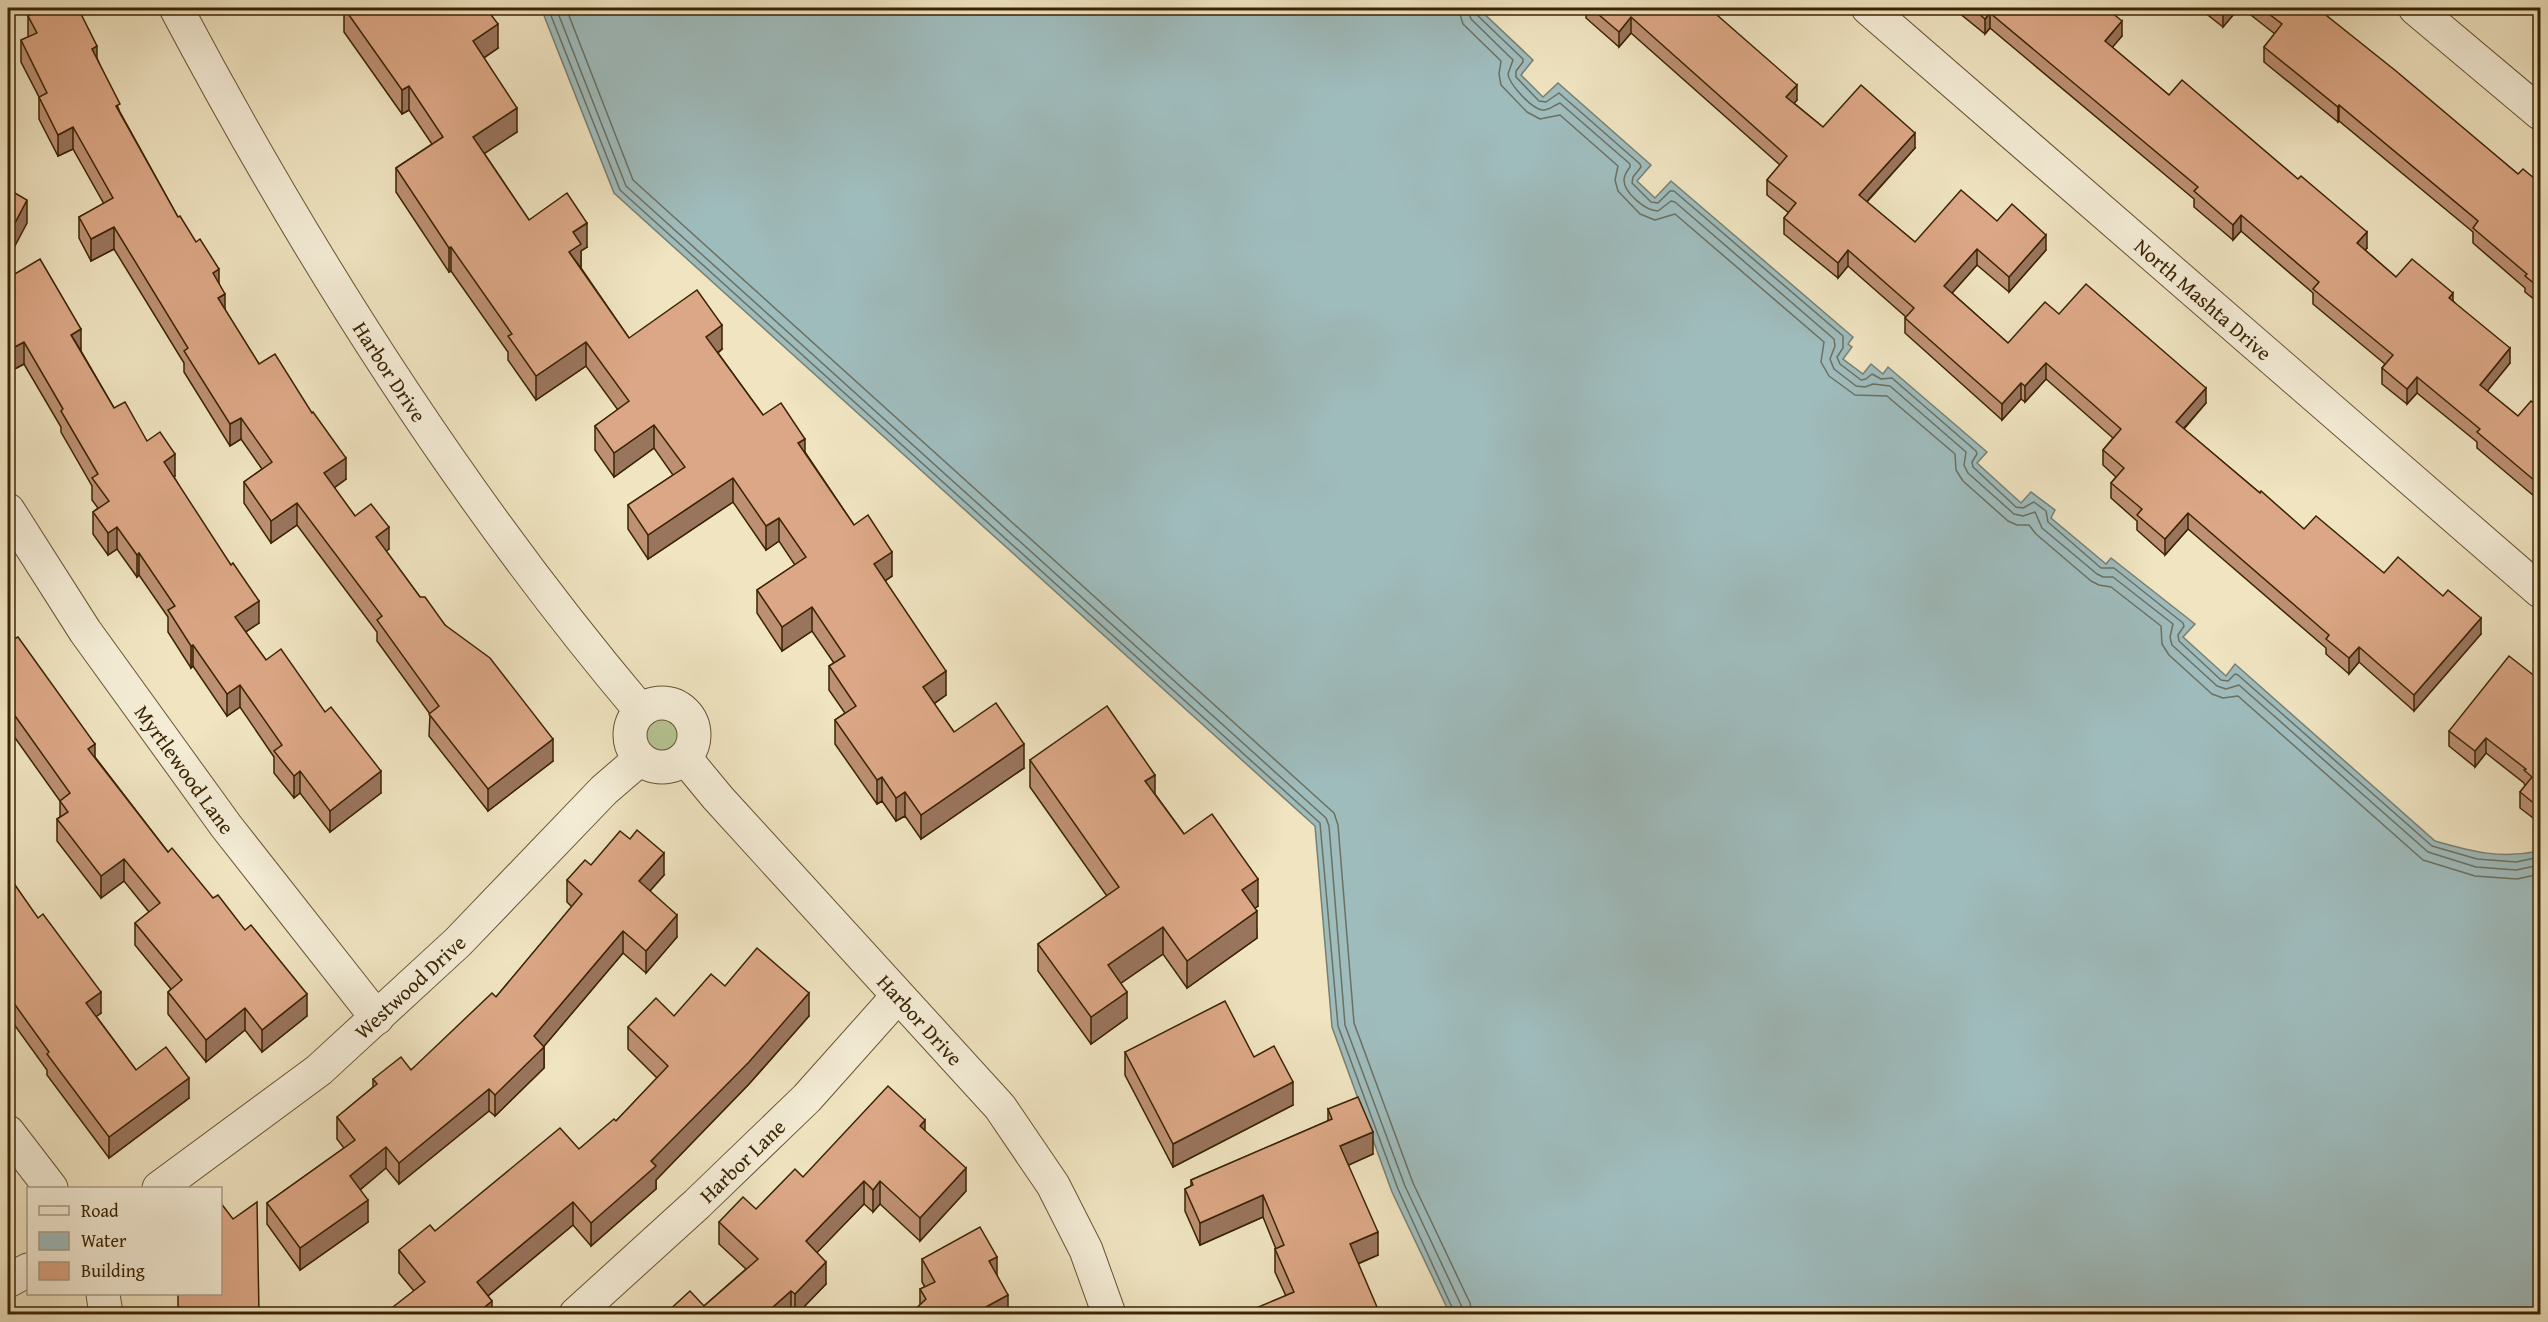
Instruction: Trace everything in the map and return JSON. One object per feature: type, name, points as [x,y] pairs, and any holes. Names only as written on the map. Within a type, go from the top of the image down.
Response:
[{"type":"street","name":"Harbor Drive","points":[[176,8],[263,166],[403,391],[478,501],[610,674],[641,711]]},
{"type":"street","name":"North Mashta Drive","points":[[1868,8],[2541,591]]},
{"type":"street","points":[[2415,8],[2541,113]]},
{"type":"street","name":"Myrtlewood Lane","points":[[8,510],[85,631],[219,817],[377,1018]]},
{"type":"street","points":[[662,703],[676,705],[685,712],[692,722],[695,733],[694,745],[685,758],[679,764],[667,768],[655,767],[635,754],[629,741],[630,727],[641,711],[648,706],[662,703]]},
{"type":"street","name":"Harbor Drive","points":[[685,758],[726,807],[1000,1107],[1053,1185],[1086,1250],[1106,1312]]},
{"type":"street","name":"Westwood Drive","points":[[160,1187],[320,1070],[458,942],[604,790],[640,759]]},
{"type":"street","name":"Harbor Lane","points":[[576,1314],[698,1204],[807,1098],[898,996]]},
{"type":"street","points":[[8,1132],[50,1187]]},
{"type":"street","points":[[8,1281],[27,1271]]},
{"type":"street","points":[[103,1295],[106,1314]]},
{"type":"green space","points":[[663,717],[676,722],[681,735],[676,748],[663,753],[650,748],[645,735],[650,722]]},
{"type":"water","points":[[541,8],[1478,8],[1533,60],[1521,75],[1543,97],[1558,83],[1651,165],[1637,181],[1655,198],[1671,181],[1853,337],[1848,344],[1852,347],[1843,359],[1863,374],[1871,364],[1883,374],[1888,367],[1987,452],[1977,463],[2021,503],[2031,492],[2055,510],[2051,518],[2106,564],[2111,558],[2195,624],[2183,637],[2226,676],[2235,664],[2435,841],[2487,853],[2512,854],[2540,851],[2540,1314],[1450,1314],[1392,1192],[1332,1027],[1315,826],[614,193]]},
{"type":"building","points":[[44,8],[78,8],[97,46],[92,49],[120,104],[116,106],[178,217],[180,216],[196,242],[200,239],[219,269],[213,273],[225,294],[218,298],[259,364],[275,354],[312,413],[346,458],[324,473],[355,516],[371,504],[389,527],[376,537],[420,597],[425,597],[445,625],[490,658],[553,739],[488,789],[429,714],[439,706],[377,620],[382,616],[297,503],[271,521],[244,482],[272,462],[241,418],[230,424],[184,351],[188,348],[114,227],[91,239],[79,217],[113,198],[73,127],[58,135],[39,97],[47,93],[21,40],[37,33],[28,16]]},
{"type":"building","points":[[344,8],[486,8],[498,24],[473,41],[517,108],[473,137],[529,220],[567,193],[587,223],[573,232],[581,244],[569,252],[629,338],[697,290],[722,325],[706,337],[763,415],[781,403],[805,439],[798,443],[854,525],[868,515],[892,552],[874,564],[946,671],[923,687],[954,732],[996,703],[1024,744],[921,815],[905,792],[896,798],[882,777],[877,780],[835,720],[856,706],[829,666],[845,656],[812,607],[782,627],[757,590],[806,557],[779,518],[766,526],[733,478],[648,535],[628,505],[685,467],[654,425],[614,453],[595,426],[629,401],[586,342],[536,376],[508,336],[512,334],[451,247],[449,248],[396,168],[443,137],[409,86],[402,90]]},
{"type":"building","points":[[1591,8],[1709,8],[1797,85],[1786,97],[1823,127],[1861,85],[1915,133],[1859,195],[1915,242],[1961,190],[1997,221],[2012,204],[2046,235],[2009,277],[1977,249],[1944,286],[2008,343],[2045,302],[2059,314],[2086,284],[2206,388],[2176,422],[2304,529],[2316,516],[2384,573],[2398,557],[2443,596],[2448,590],[2481,618],[2414,695],[2359,647],[2349,658],[2326,639],[2329,635],[2188,513],[2165,539],[2137,515],[2142,509],[2111,483],[2124,468],[2103,450],[2121,429],[2046,363],[2025,386],[2021,383],[2002,404],[1905,318],[1914,308],[1848,250],[1838,263],[1784,218],[1796,203],[1767,180],[1787,156],[1631,17],[1619,32]]},
{"type":"building","points":[[1972,8],[2106,8],[2122,21],[2105,41],[2169,95],[2182,80],[2298,179],[2301,176],[2367,232],[2357,243],[2396,277],[2412,259],[2453,293],[2449,298],[2510,348],[2480,385],[2518,416],[2531,401],[2541,409],[2541,486],[2477,432],[2480,429],[2417,377],[2407,389],[2382,368],[2393,355],[2313,289],[2319,282],[2241,215],[2233,225],[2194,191],[2198,187],[1990,13],[1985,19]]},
{"type":"building","points":[[2261,8],[2317,8],[2518,174],[2523,169],[2541,184],[2541,289],[2525,276],[2527,274],[2473,228],[2478,221],[2339,105],[2338,107],[2264,47],[2282,24]]},
{"type":"building","points":[[8,189],[27,200],[8,236]]},
{"type":"building","points":[[40,259],[81,329],[71,335],[114,408],[125,402],[147,441],[160,432],[175,454],[164,462],[231,565],[233,563],[259,601],[235,617],[266,660],[281,649],[325,712],[331,707],[381,771],[330,811],[300,771],[294,776],[274,751],[282,745],[240,685],[227,694],[193,645],[191,646],[168,610],[175,606],[139,553],[137,555],[117,527],[108,533],[93,512],[109,501],[92,478],[98,474],[24,342],[11,349],[8,343],[8,278]]},
{"type":"building","points":[[8,629],[14,639],[18,637],[95,744],[88,749],[168,852],[172,848],[213,898],[218,895],[245,930],[251,925],[307,994],[262,1030],[245,1008],[206,1040],[168,992],[182,980],[135,923],[160,903],[124,859],[101,876],[57,819],[68,812],[60,801],[70,793],[8,706]]},
{"type":"building","points":[[2509,656],[2541,681],[2541,809],[2520,792],[2532,777],[2524,770],[2526,769],[2486,738],[2475,751],[2449,731]]},
{"type":"building","points":[[1107,706],[1155,775],[1145,781],[1184,834],[1212,814],[1258,879],[1242,890],[1257,911],[1187,961],[1163,927],[1108,965],[1127,992],[1091,1017],[1038,944],[1119,887],[1030,760]]},
{"type":"building","points":[[637,830],[664,853],[639,881],[677,915],[646,951],[623,931],[534,1036],[544,1047],[495,1095],[489,1089],[399,1163],[386,1147],[350,1176],[368,1200],[300,1248],[267,1203],[355,1140],[337,1117],[377,1084],[373,1079],[401,1057],[411,1070],[492,993],[496,997],[582,894],[567,880],[585,860],[591,865],[620,831],[630,839]]},
{"type":"building","points":[[8,875],[38,918],[43,914],[101,992],[86,1003],[136,1070],[166,1047],[189,1078],[109,1137],[47,1054],[49,1052],[8,995]]},
{"type":"building","points":[[757,948],[809,993],[749,1062],[651,1161],[656,1166],[591,1223],[573,1202],[477,1282],[492,1301],[476,1314],[384,1314],[425,1282],[399,1250],[430,1225],[435,1231],[560,1128],[579,1149],[614,1119],[616,1121],[668,1066],[628,1027],[656,998],[674,1016],[711,974],[725,986]]},
{"type":"building","points":[[1225,1001],[1254,1057],[1274,1046],[1293,1082],[1173,1144],[1125,1052]]},
{"type":"building","points":[[888,1086],[925,1120],[920,1126],[966,1168],[920,1218],[880,1181],[873,1190],[864,1181],[806,1241],[826,1262],[795,1294],[791,1291],[765,1314],[665,1314],[690,1291],[704,1306],[758,1259],[719,1222],[743,1197],[756,1209],[795,1169],[803,1177]]},
{"type":"building","points":[[1358,1097],[1373,1132],[1340,1146],[1378,1232],[1350,1244],[1380,1314],[1242,1314],[1294,1292],[1275,1249],[1284,1245],[1263,1195],[1200,1223],[1185,1189],[1193,1185],[1191,1180],[1332,1119],[1328,1109]]},
{"type":"building","points":[[257,1202],[259,1314],[178,1314],[178,1295],[222,1295],[222,1205],[233,1219]]},
{"type":"building","points":[[980,1227],[997,1257],[989,1261],[1008,1295],[973,1314],[910,1314],[926,1299],[920,1289],[935,1282],[922,1259]]}]
